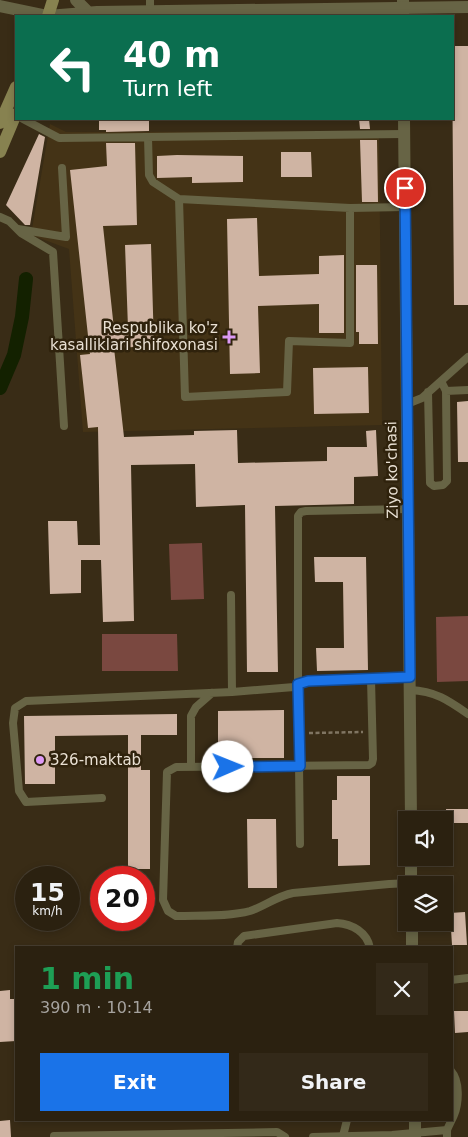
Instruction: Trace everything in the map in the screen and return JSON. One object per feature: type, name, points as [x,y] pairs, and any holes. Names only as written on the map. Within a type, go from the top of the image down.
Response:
[{"type":"main road","points":[[48,15],[53,0]]},
{"type":"main road","points":[[57,15],[62,0]]},
{"type":"main road","points":[[0,123],[15,89]]},
{"type":"main road","points":[[0,152],[15,117]]},
{"type":"street","points":[[76,0],[88,12]]},
{"type":"street","points":[[65,15],[150,6],[362,4],[403,8],[468,7]]},
{"type":"street","points":[[0,6],[43,15]]},
{"type":"street","name":"Ziyo ko'chasi","points":[[404,120],[411,811]]},
{"type":"street","points":[[412,931],[412,946]]},
{"type":"lane","points":[[25,120],[59,138],[404,134]]},
{"type":"lane","points":[[148,137],[149,175],[153,182],[180,199],[350,208],[405,207]]},
{"type":"lane","points":[[16,228],[66,237],[62,168]]},
{"type":"lane","points":[[180,199],[185,397],[287,392],[289,341],[350,343],[350,208]]},
{"type":"lane","points":[[0,217],[8,221],[21,233],[52,252],[64,426]]},
{"type":"lane","points":[[407,404],[422,398],[468,357]]},
{"type":"lane","points":[[428,392],[430,483],[434,486],[443,486],[447,481],[446,391],[441,381]]},
{"type":"lane","points":[[446,391],[468,390]]},
{"type":"lane","points":[[300,844],[298,516],[301,512],[306,511],[408,509]]},
{"type":"lane","points":[[231,595],[232,692]]},
{"type":"lane","points":[[371,678],[373,759],[369,765],[176,767],[166,772],[163,900],[172,915],[176,916],[241,912],[253,910],[280,896],[293,893],[398,885]]},
{"type":"lane","points":[[102,798],[26,802],[19,791],[13,723],[15,708],[26,701],[288,689],[308,681],[371,678],[410,683],[442,697],[468,714]]},
{"type":"lane","points":[[191,767],[191,716],[196,707],[212,693]]},
{"type":"lane","points":[[238,946],[240,939],[244,936],[337,923],[346,924],[365,935],[369,946]]},
{"type":"lane","points":[[453,980],[468,978]]},
{"type":"lane","points":[[453,1075],[456,1080],[456,1106],[453,1118]]},
{"type":"lane","points":[[342,1136],[347,1121]]},
{"type":"lane","points":[[313,1137],[392,1135],[415,1130],[447,1134],[452,1121]]},
{"type":"lane","points":[[54,1136],[147,1136],[277,1132],[285,1137]]},
{"type":"path","points":[[299,733],[372,732]]},
{"type":"shaded area","name":"Respublika ko'z kasalliklari shifoxonasi","points":[[50,124],[66,132],[379,131],[382,425],[83,432],[69,249],[31,235]]},
{"type":"shaded area","points":[[202,543],[204,599],[171,600],[169,544]]},
{"type":"shaded area","points":[[468,616],[468,681],[437,682],[436,617]]},
{"type":"shaded area","points":[[102,634],[177,634],[178,671],[102,671]]},
{"type":"building","points":[[454,46],[468,46],[468,305],[454,305]]},
{"type":"building","points":[[99,120],[149,120],[149,131],[106,132],[106,130],[99,130]]},
{"type":"building","points":[[359,120],[369,120],[370,129],[360,129]]},
{"type":"building","points":[[39,134],[45,137],[30,225],[25,225],[6,205]]},
{"type":"building","points":[[360,140],[377,140],[378,202],[362,202]]},
{"type":"building","points":[[106,143],[135,143],[137,225],[103,226],[114,329],[128,328],[125,245],[151,244],[154,346],[114,348],[124,437],[194,435],[194,431],[237,430],[238,463],[327,461],[327,447],[367,447],[366,431],[376,430],[378,476],[354,477],[354,504],[275,506],[278,672],[247,672],[245,505],[196,507],[195,464],[131,465],[134,621],[103,622],[101,560],[81,560],[81,593],[50,594],[48,521],[77,521],[78,545],[100,545],[98,427],[88,428],[80,355],[90,354],[70,170],[107,166]]},
{"type":"building","points":[[281,152],[311,152],[312,177],[281,177]]},
{"type":"building","points":[[157,156],[243,156],[243,182],[192,183],[192,177],[157,178]]},
{"type":"building","points":[[257,218],[259,276],[319,274],[319,256],[344,255],[344,333],[319,333],[319,304],[258,306],[260,373],[230,374],[227,219]]},
{"type":"building","points":[[356,265],[377,265],[378,344],[359,344],[359,332],[356,332]]},
{"type":"building","points":[[368,367],[369,413],[314,414],[313,368]]},
{"type":"building","points":[[468,401],[468,462],[458,462],[457,402]]},
{"type":"building","points":[[314,557],[366,557],[368,670],[317,671],[316,648],[344,648],[343,582],[315,582]]},
{"type":"building","points":[[284,710],[284,758],[218,758],[218,711]]},
{"type":"building","name":"326-maktab","points":[[177,714],[177,735],[141,735],[141,770],[150,770],[150,866],[128,866],[128,735],[55,736],[55,784],[25,784],[24,716]]},
{"type":"building","points":[[337,776],[370,776],[370,865],[338,866],[338,839],[332,839],[332,800],[337,800]]},
{"type":"building","points":[[446,809],[468,809],[468,823],[453,823],[453,811],[446,811]]},
{"type":"building","points":[[247,819],[276,819],[277,888],[248,888]]},
{"type":"building","points":[[465,912],[467,945],[452,945],[453,913]]},
{"type":"building","points":[[10,990],[10,999],[15,999],[15,1041],[0,1042],[0,991]]},
{"type":"building","points":[[454,1011],[468,1011],[468,1032],[455,1033]]},
{"type":"building","points":[[10,1120],[11,1137],[0,1137],[0,1121]]},
{"type":"waterway","points":[[0,388],[14,355],[22,317],[26,279]]},
{"type":"place","name":"Respublika ko'z kasalliklari shifoxonasi","points":[[229,337]]},
{"type":"place","name":"326-maktab","points":[[40,760]]},
{"type":"route","points":[[228,767],[300,766],[298,684],[308,681],[410,677],[405,188]]}]
